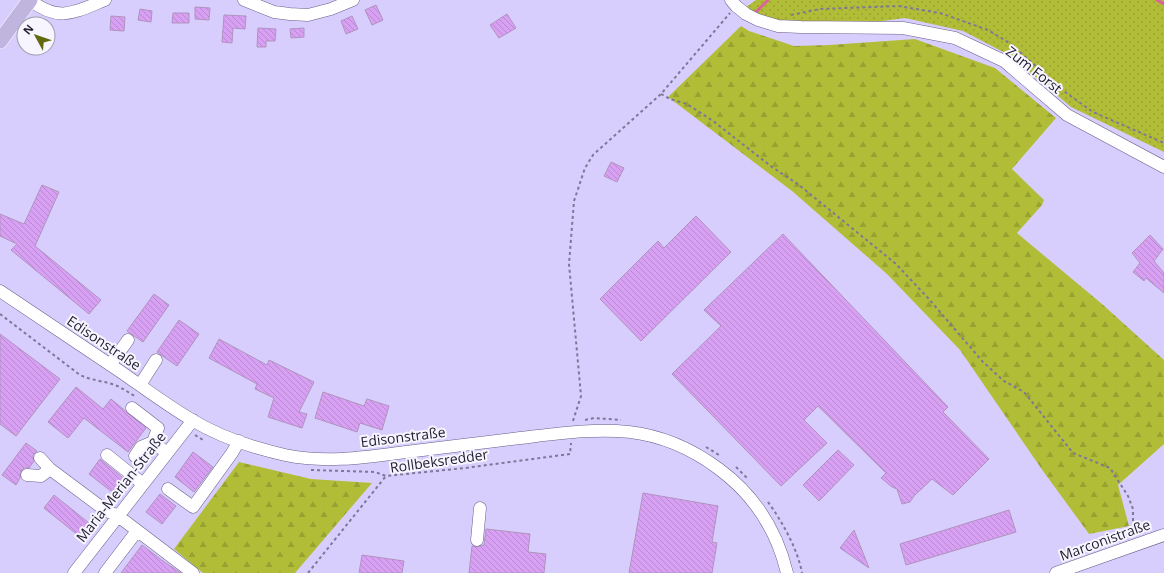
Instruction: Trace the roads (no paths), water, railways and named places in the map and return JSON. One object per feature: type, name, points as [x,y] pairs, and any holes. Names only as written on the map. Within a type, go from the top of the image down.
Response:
[{"type":"main road","points":[[0,41],[30,0]]},
{"type":"street","points":[[30,0],[44,10],[64,14],[74,13],[105,0]]},
{"type":"street","points":[[244,0],[274,12],[308,15],[331,9],[353,0]]},
{"type":"street","name":"Zum Forst","points":[[737,2],[746,14],[758,20],[778,26],[903,28],[955,38],[1004,62],[1067,115],[1164,167]]},
{"type":"street","name":"Edisonstraße","points":[[0,291],[193,420],[239,442],[288,455],[310,458],[346,459],[573,426],[641,433],[674,443],[711,463],[729,476],[747,494],[760,511],[775,537],[787,573]]},
{"type":"street","points":[[110,365],[128,340]]},
{"type":"street","points":[[140,385],[156,360]]},
{"type":"street","points":[[132,408],[158,428],[153,442],[141,447],[135,456]]},
{"type":"street","name":"Maria-Merian-Straße","points":[[74,573],[193,420]]},
{"type":"street","points":[[153,442],[168,453]]},
{"type":"street","points":[[168,489],[193,507],[239,442]]},
{"type":"street","points":[[107,455],[143,484]]},
{"type":"street","points":[[40,458],[50,469],[105,510],[118,516],[193,573]]},
{"type":"street","points":[[27,475],[41,476],[50,469]]},
{"type":"street","points":[[476,540],[480,508]]},
{"type":"street","points":[[105,573],[137,531]]},
{"type":"street","name":"Marconistraße","points":[[1056,573],[1164,535]]},
{"type":"waterway","points":[[755,13],[768,0]]},
{"type":"waterway","points":[[1157,0],[1164,4]]}]
